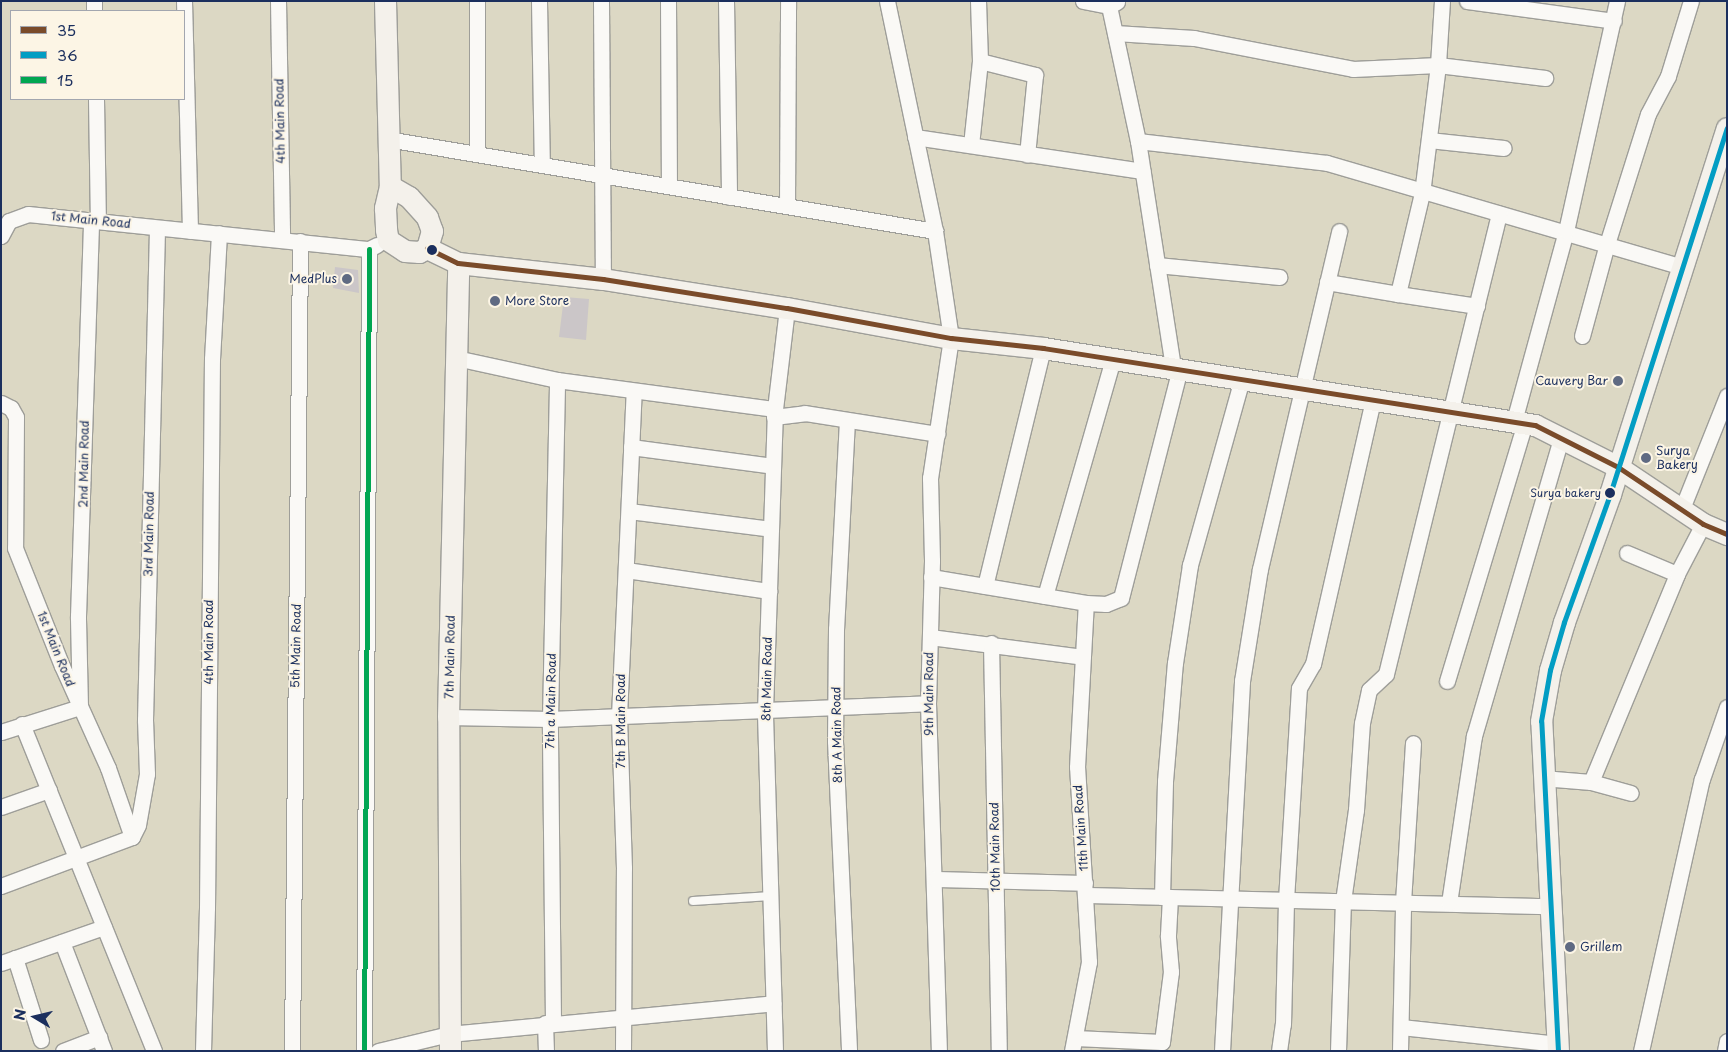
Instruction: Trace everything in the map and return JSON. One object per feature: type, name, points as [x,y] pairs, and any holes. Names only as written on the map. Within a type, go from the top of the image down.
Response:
[{"type":"street","name":"4th Main Road","points":[[278,1],[282,240]]},
{"type":"street","points":[[364,1051],[378,244],[390,186],[387,139],[385,1]]},
{"type":"street","points":[[477,1],[478,154]]},
{"type":"street","points":[[539,1],[542,165]]},
{"type":"street","points":[[601,1],[604,175],[603,279]]},
{"type":"street","points":[[668,1],[669,186]]},
{"type":"street","points":[[726,1],[729,197]]},
{"type":"street","points":[[787,206],[788,1]]},
{"type":"street","name":"9th Main Road","points":[[887,1],[935,231],[952,338],[930,478],[932,577],[928,702],[935,879],[938,1051]]},
{"type":"street","points":[[971,145],[980,61],[978,1]]},
{"type":"street","points":[[932,577],[1086,603],[1106,604],[1121,598],[1176,369],[1157,265],[1138,141],[1115,33],[1113,4],[1082,1]]},
{"type":"street","points":[[1398,294],[1422,193],[1438,65],[1442,1]]},
{"type":"street","points":[[1467,1],[1614,21]]},
{"type":"street","points":[[1447,681],[1519,422],[1566,231],[1618,1]]},
{"type":"street","points":[[1582,336],[1607,244],[1648,114],[1668,76],[1691,1]]},
{"type":"street","points":[[1115,33],[1194,38],[1353,69],[1438,65],[1545,78]]},
{"type":"street","points":[[185,39],[190,231]]},
{"type":"street","points":[[980,61],[1035,75],[1027,155]]},
{"type":"street","name":"2nd Main Road","points":[[80,707],[78,616],[95,221],[96,100]]},
{"type":"street","points":[[1401,1027],[1558,1048],[1542,778],[1541,721],[1550,670],[1618,467],[1727,128]]},
{"type":"street","points":[[915,137],[1142,171]]},
{"type":"street","points":[[387,139],[935,231]]},
{"type":"street","points":[[1428,140],[1504,148]]},
{"type":"street","points":[[1138,141],[1327,162],[1422,193],[1566,231],[1682,266]]},
{"type":"street","points":[[378,244],[405,251],[419,252],[427,248],[432,230],[427,217],[409,196],[390,186]]},
{"type":"street","name":"1st Main Road","points":[[1,236],[9,221],[28,214],[282,240],[378,244]]},
{"type":"street","points":[[1338,1051],[1343,901],[1369,690],[1386,674],[1452,412],[1499,214]]},
{"type":"street","name":"3rd Main Road","points":[[132,837],[138,825],[147,774],[145,720],[157,228]]},
{"type":"street","points":[[1222,1051],[1242,681],[1260,569],[1339,231]]},
{"type":"street","name":"4th Main Road","points":[[203,1051],[208,908],[212,359],[218,233]]},
{"type":"street","name":"5th Main Road","points":[[292,1051],[300,241]]},
{"type":"street","points":[[427,248],[458,263],[603,279],[787,308],[952,338],[1113,358],[1519,422],[1561,438],[1618,467],[1703,524],[1727,534]]},
{"type":"street","name":"7th Main Road","points":[[449,1043],[448,717],[458,263]]},
{"type":"street","points":[[1157,265],[1279,277]]},
{"type":"street","points":[[1327,282],[1477,306]]},
{"type":"street","name":"8th Main Road","points":[[775,1051],[765,711],[774,413],[787,308]]},
{"type":"street","points":[[985,586],[1043,348]]},
{"type":"street","points":[[456,358],[557,380],[774,413],[805,413],[936,434]]},
{"type":"street","points":[[1045,596],[1113,358]]},
{"type":"street","points":[[1073,1045],[1162,1042],[1171,972],[1166,897],[1164,781],[1175,663],[1190,565],[1242,379]]},
{"type":"street","name":"7th a Main Road","points":[[546,1051],[549,1023],[550,718],[557,380]]},
{"type":"street","name":"7th B Main Road","points":[[623,1051],[624,868],[619,716],[634,391]]},
{"type":"street","points":[[1682,511],[1727,396]]},
{"type":"street","points":[[1279,1051],[1283,1024],[1286,900],[1299,688],[1312,664],[1373,400]]},
{"type":"street","name":"1st Main Road","points":[[1,403],[10,408],[16,417],[15,548],[80,707],[108,768],[132,837]]},
{"type":"street","name":"8th A Main Road","points":[[846,420],[836,629],[835,708],[849,1051]]},
{"type":"street","points":[[1449,903],[1474,736],[1561,438]]},
{"type":"street","points":[[631,447],[773,466]]},
{"type":"street","points":[[629,510],[771,529]]},
{"type":"street","points":[[1591,782],[1677,574],[1703,524]]},
{"type":"street","points":[[1628,553],[1677,574]]},
{"type":"street","points":[[626,570],[769,591]]},
{"type":"street","name":"11th Main Road","points":[[1073,1045],[1089,962],[1077,767],[1086,603]]},
{"type":"street","points":[[930,637],[991,643],[1083,657]]},
{"type":"street","name":"10th Main Road","points":[[991,643],[999,1051]]},
{"type":"street","points":[[448,717],[550,718],[619,716],[835,708],[928,702]]},
{"type":"street","points":[[1,732],[80,707]]},
{"type":"street","points":[[1641,1051],[1702,779],[1727,707]]},
{"type":"street","points":[[22,724],[154,1051]]},
{"type":"street","points":[[1400,1051],[1403,902],[1413,743]]},
{"type":"street","points":[[1542,778],[1591,782],[1631,793]]},
{"type":"street","points":[[1,807],[49,790]]},
{"type":"street","points":[[1,886],[132,837]]},
{"type":"street","points":[[935,879],[995,880],[1166,897],[1551,906]]},
{"type":"street","points":[[41,1040],[8,961],[104,927]]},
{"type":"street","points":[[62,942],[102,1044],[64,1051]]},
{"type":"street","points":[[378,1051],[449,1043],[549,1023],[774,1003]]},
{"type":"street","points":[[1725,1051],[1727,1041]]},
{"type":"lane","points":[[693,901],[771,896]]},
{"type":"building","points":[[335,267],[358,270],[359,293],[333,288]]},
{"type":"building","points":[[564,297],[589,299],[586,340],[559,337]]},
{"type":"transit line","name":"36","points":[[1558,1051],[1541,721],[1550,670],[1564,622],[1610,494],[1727,128]]},
{"type":"transit line","name":"35","points":[[427,248],[458,263],[603,279],[787,308],[951,338],[1043,348],[1535,425],[1618,467],[1703,524],[1727,534]]},
{"type":"transit line","name":"15","points":[[364,1051],[369,249]]},
{"type":"place","name":"MedPlus","points":[[347,279]]},
{"type":"place","name":"More Store","points":[[495,301]]},
{"type":"place","name":"Cauvery Bar","points":[[1618,381]]},
{"type":"place","name":"Surya Bakery","points":[[1646,458]]},
{"type":"place","name":"Surya bakery","points":[[1610,493]]},
{"type":"place","name":"Grillem","points":[[1570,947]]}]
